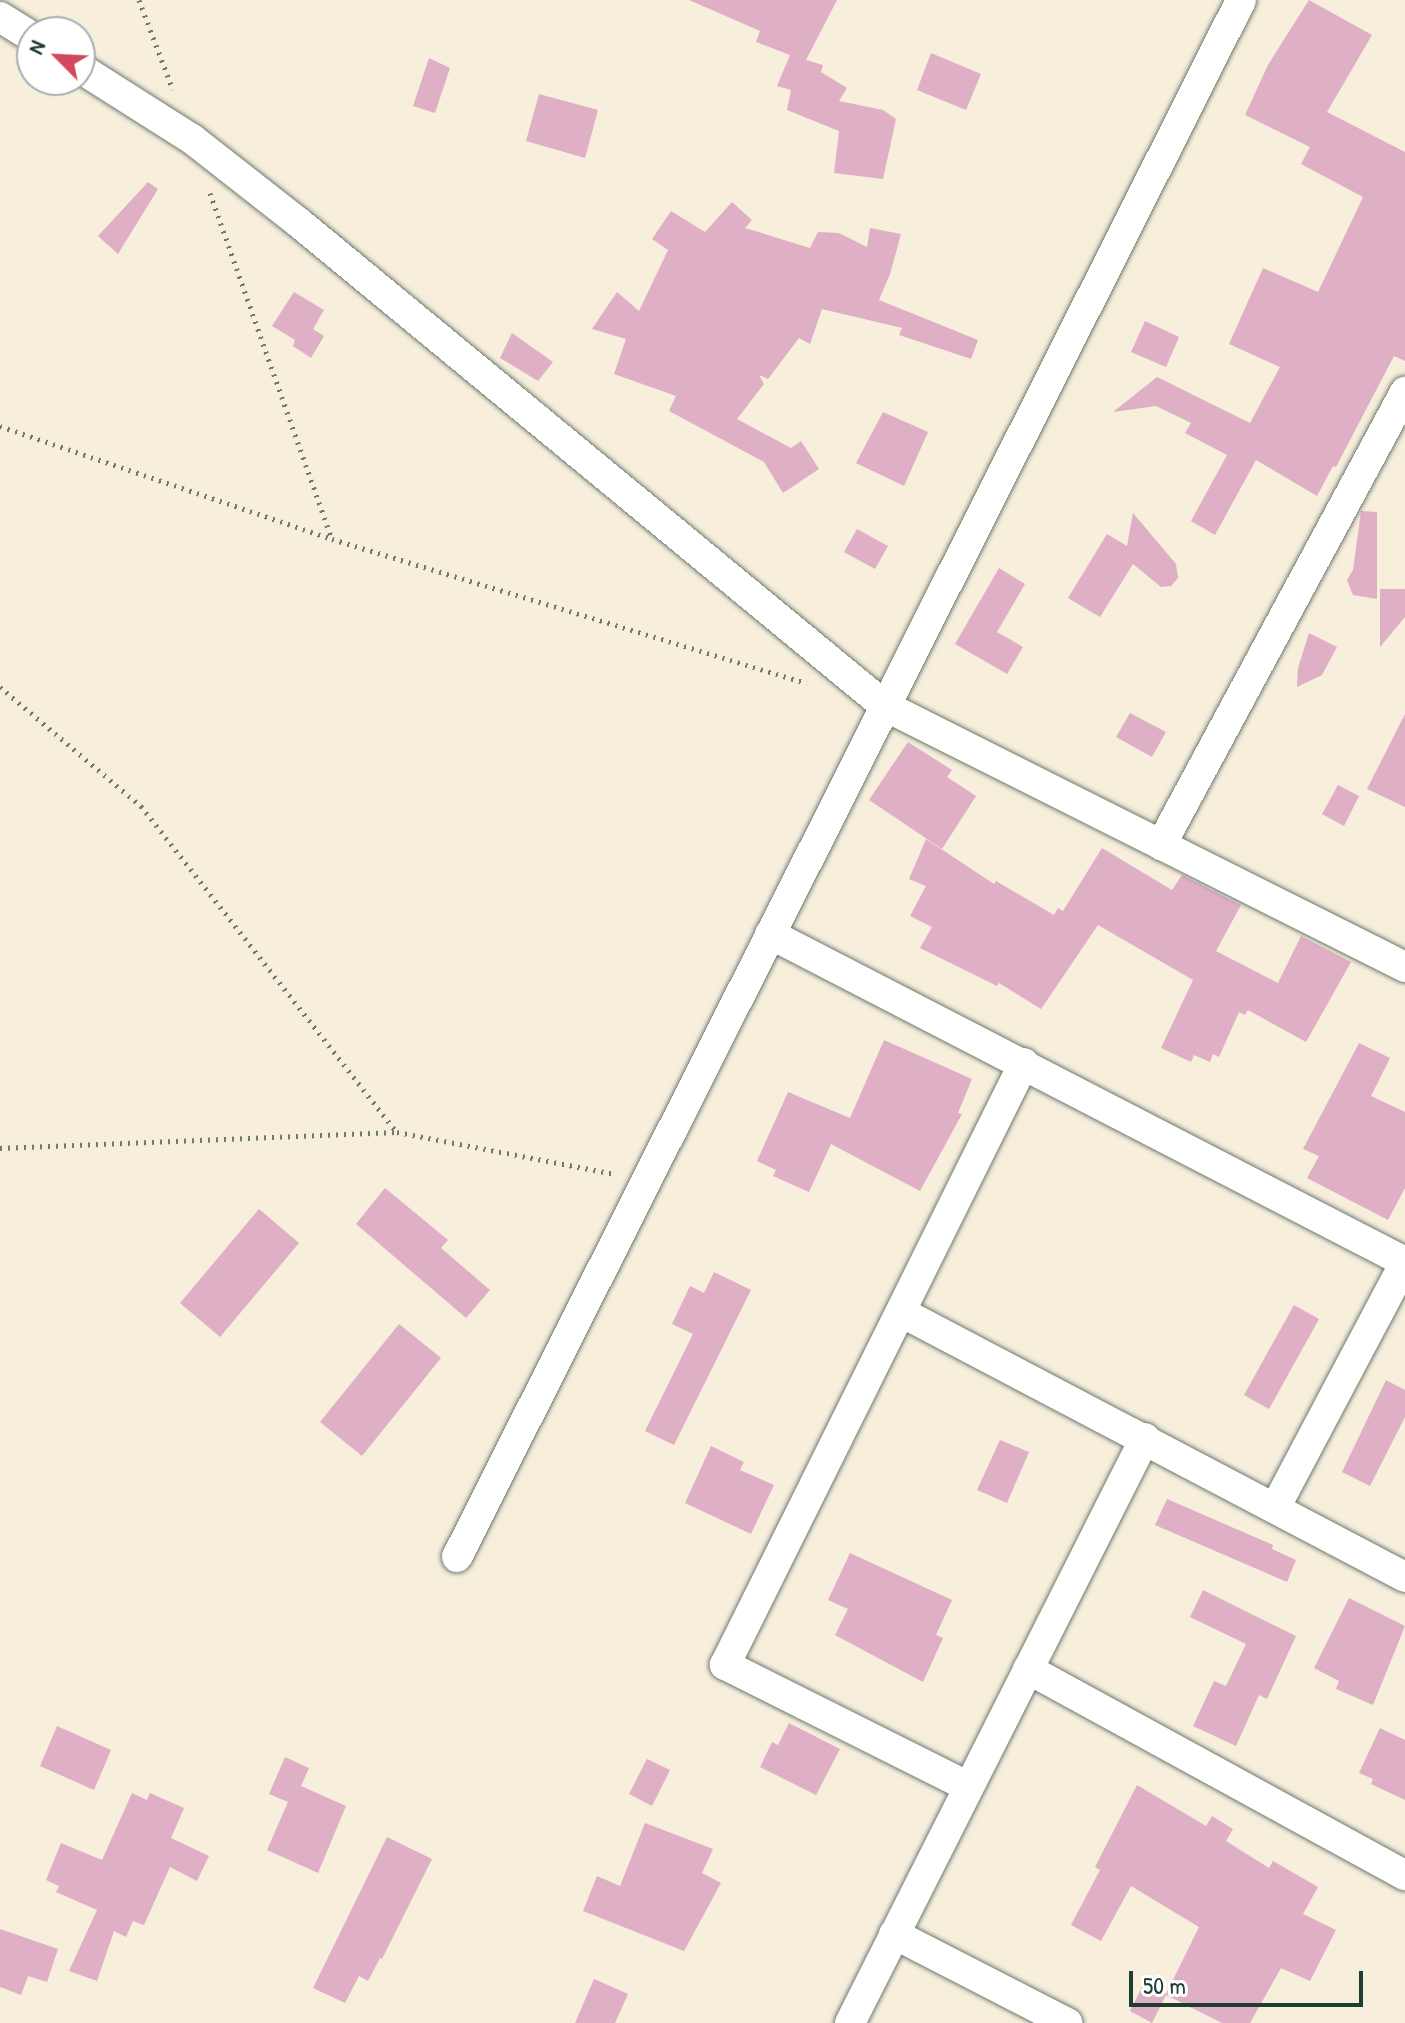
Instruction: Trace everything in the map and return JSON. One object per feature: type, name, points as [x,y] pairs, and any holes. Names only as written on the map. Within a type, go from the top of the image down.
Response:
[{"type":"street","points":[[457,1557],[1241,0]]},
{"type":"street","points":[[96,78],[192,139],[298,222],[885,706],[1404,965]]},
{"type":"street","points":[[1161,845],[1405,392]]},
{"type":"street","points":[[770,934],[1405,1262],[1275,1508]]},
{"type":"street","points":[[967,1786],[725,1665],[1024,1063]]},
{"type":"street","points":[[901,1312],[1405,1577]]},
{"type":"street","points":[[850,2023],[1145,1438]]},
{"type":"street","points":[[1028,1669],[1405,1875]]},
{"type":"street","points":[[894,1934],[1067,2023]]},
{"type":"path","points":[[139,0],[192,139]]},
{"type":"path","points":[[207,184],[332,539]]},
{"type":"path","points":[[0,426],[332,539],[811,684]]},
{"type":"path","points":[[0,687],[141,806],[397,1132]]},
{"type":"path","points":[[0,1148],[397,1132],[615,1174]]},
{"type":"building","points":[[689,0],[837,0],[806,60],[823,65],[821,72],[847,88],[839,101],[883,110],[896,119],[883,179],[834,173],[839,131],[787,110],[791,90],[777,86],[790,55],[756,42],[760,31]]},
{"type":"building","points":[[1309,0],[1372,35],[1327,112],[1405,152],[1405,361],[1394,356],[1336,467],[1333,466],[1317,496],[1256,460],[1215,535],[1191,521],[1227,455],[1185,433],[1191,423],[1156,406],[1113,412],[1157,377],[1250,423],[1280,367],[1229,344],[1263,268],[1318,292],[1363,197],[1301,164],[1310,147],[1245,115],[1268,65]]},
{"type":"building","points":[[931,53],[981,74],[966,110],[917,90]]},
{"type":"building","points":[[429,58],[450,68],[435,113],[413,106]]},
{"type":"building","points":[[539,94],[598,110],[585,158],[526,141]]},
{"type":"building","points":[[148,182],[158,189],[118,254],[98,236]]},
{"type":"building","points":[[732,202],[752,220],[745,228],[810,248],[818,232],[839,233],[867,247],[870,228],[901,234],[879,300],[978,340],[971,359],[899,335],[902,328],[822,309],[810,344],[799,338],[768,379],[759,375],[764,384],[737,419],[791,448],[801,441],[819,469],[783,493],[764,462],[669,411],[676,396],[614,374],[626,339],[592,329],[617,292],[639,311],[668,250],[652,239],[671,211],[705,232]]},
{"type":"building","points":[[294,292],[324,310],[313,329],[324,336],[311,358],[293,346],[295,340],[272,326]]},
{"type":"building","points":[[1145,321],[1179,337],[1166,367],[1131,352]]},
{"type":"building","points":[[512,333],[553,362],[538,381],[500,358]]},
{"type":"building","points":[[883,412],[928,432],[904,486],[856,463]]},
{"type":"building","points":[[1361,511],[1377,512],[1377,599],[1353,595],[1347,580],[1353,570]]},
{"type":"building","points":[[1133,513],[1176,564],[1178,578],[1171,586],[1161,587],[1133,564],[1100,617],[1068,598],[1107,534],[1127,546]]},
{"type":"building","points":[[857,529],[888,546],[875,569],[844,552]]},
{"type":"building","points":[[999,568],[1025,584],[997,632],[1023,647],[1007,674],[955,644]]},
{"type":"building","points":[[1380,589],[1405,589],[1405,617],[1380,647]]},
{"type":"building","points":[[1309,633],[1337,647],[1322,675],[1297,687],[1298,668]]},
{"type":"building","points":[[1130,713],[1166,732],[1152,757],[1116,737]]},
{"type":"building","points":[[1405,714],[1405,807],[1367,789]]},
{"type":"building","points":[[908,742],[952,770],[947,777],[976,796],[942,849],[869,800]]},
{"type":"building","points":[[1338,785],[1359,796],[1344,826],[1322,814]]},
{"type":"building","points":[[926,839],[994,884],[996,881],[1054,915],[1058,908],[1063,911],[1102,848],[1172,890],[1182,875],[1241,905],[1216,951],[1278,983],[1301,936],[1351,962],[1306,1042],[1248,1010],[1245,1015],[1239,1012],[1219,1057],[1213,1054],[1210,1062],[1194,1055],[1191,1062],[1161,1048],[1193,980],[1098,925],[1041,1009],[999,983],[997,986],[920,948],[932,927],[910,916],[926,886],[909,879]]},
{"type":"building","points":[[884,1040],[972,1079],[958,1113],[962,1114],[920,1191],[831,1144],[809,1192],[773,1176],[776,1170],[757,1161],[788,1092],[850,1118]]},
{"type":"building","points":[[1359,1043],[1390,1058],[1371,1096],[1405,1112],[1405,1188],[1388,1220],[1307,1178],[1319,1156],[1303,1149]]},
{"type":"building","points":[[385,1188],[448,1240],[441,1248],[490,1290],[466,1318],[356,1224]]},
{"type":"building","points":[[259,1209],[299,1243],[220,1337],[180,1303]]},
{"type":"building","points":[[714,1272],[751,1290],[674,1445],[645,1431],[693,1334],[672,1324],[690,1286],[704,1293]]},
{"type":"building","points":[[1294,1305],[1319,1319],[1269,1409],[1244,1395]]},
{"type":"building","points":[[399,1324],[441,1358],[362,1456],[320,1422]]},
{"type":"building","points":[[1386,1380],[1405,1390],[1405,1417],[1370,1486],[1342,1472]]},
{"type":"building","points":[[1000,1440],[1029,1452],[1007,1503],[977,1490]]},
{"type":"building","points":[[711,1446],[744,1462],[740,1470],[774,1485],[751,1534],[685,1503]]},
{"type":"building","points":[[1167,1499],[1273,1545],[1272,1549],[1296,1560],[1287,1582],[1155,1525]]},
{"type":"building","points":[[850,1553],[952,1600],[936,1635],[943,1638],[923,1682],[835,1635],[848,1609],[828,1600]]},
{"type":"building","points":[[1203,1590],[1296,1636],[1267,1699],[1259,1695],[1236,1746],[1193,1726],[1214,1681],[1226,1686],[1246,1644],[1190,1617]]},
{"type":"building","points":[[1349,1598],[1405,1626],[1373,1705],[1336,1689],[1339,1681],[1314,1668]]},
{"type":"building","points":[[789,1723],[840,1749],[816,1795],[760,1767],[772,1742],[778,1745]]},
{"type":"building","points":[[57,1726],[111,1750],[94,1790],[40,1766]]},
{"type":"building","points":[[1380,1728],[1405,1740],[1405,1800],[1371,1784],[1373,1779],[1359,1773]]},
{"type":"building","points":[[285,1757],[309,1768],[301,1786],[346,1806],[318,1873],[267,1850],[288,1802],[269,1794]]},
{"type":"building","points":[[647,1759],[670,1770],[652,1806],[629,1794]]},
{"type":"building","points":[[1137,1785],[1206,1826],[1212,1816],[1233,1829],[1226,1841],[1269,1868],[1273,1861],[1318,1887],[1303,1914],[1336,1930],[1310,1981],[1281,1968],[1250,2023],[1222,2023],[1166,1995],[1152,2023],[1130,2011],[1144,1983],[1166,1994],[1199,1927],[1131,1886],[1101,1941],[1071,1925],[1100,1870],[1095,1867]]},
{"type":"building","points":[[132,1793],[147,1800],[150,1793],[184,1808],[171,1838],[209,1856],[197,1881],[170,1867],[144,1925],[133,1921],[126,1937],[114,1931],[97,1981],[69,1971],[97,1910],[56,1892],[59,1886],[46,1880],[61,1843],[102,1860]]},
{"type":"building","points":[[645,1823],[713,1849],[702,1873],[721,1883],[684,1951],[583,1911],[597,1876],[620,1886]]},
{"type":"building","points":[[387,1837],[432,1859],[382,1959],[368,1981],[359,1976],[345,2003],[313,1988]]},
{"type":"building","points":[[0,1929],[58,1949],[47,1982],[28,1976],[21,1995],[0,1987]]},
{"type":"building","points":[[594,1979],[628,1994],[615,2023],[575,2023]]}]
